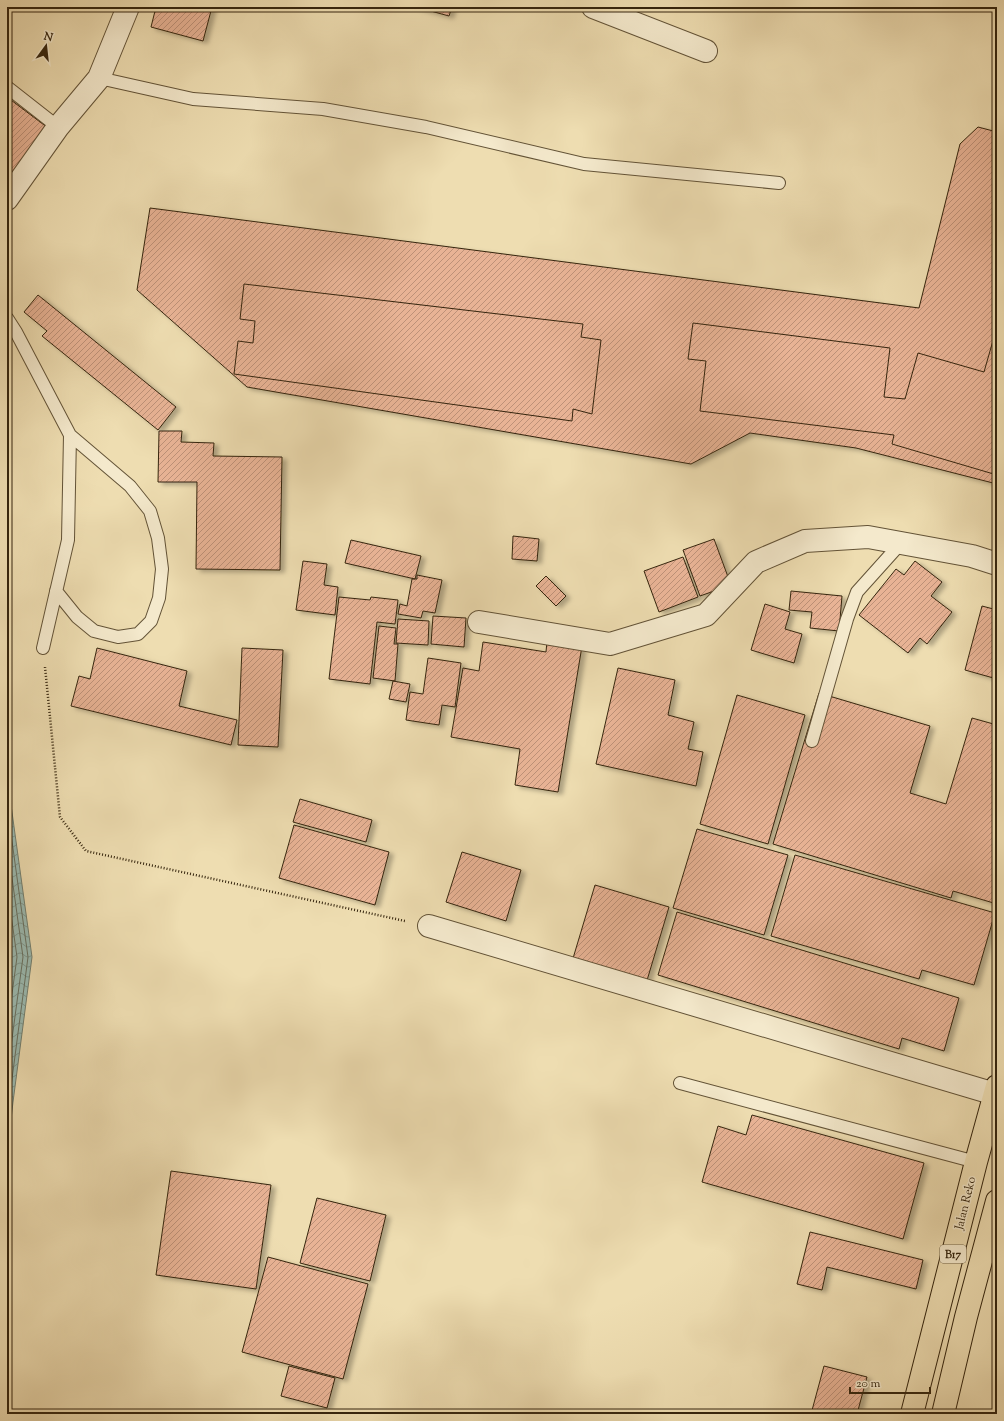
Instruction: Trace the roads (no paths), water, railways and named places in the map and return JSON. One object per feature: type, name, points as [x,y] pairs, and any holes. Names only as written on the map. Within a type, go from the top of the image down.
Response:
[{"type":"main road","name":"Jalan Reko","points":[[912,1414],[976,1162],[996,1090]]},
{"type":"main road","name":"B17","points":[[942,1414],[997,1201]]},
{"type":"street","points":[[7,199],[58,127],[99,78],[128,7]]},
{"type":"street","points":[[593,7],[706,51]]},
{"type":"street","points":[[479,622],[610,644],[706,615],[756,562],[805,541],[868,537],[972,556],[997,564]]},
{"type":"street","points":[[429,926],[996,1090]]},
{"type":"lane","points":[[99,78],[193,99],[323,109],[426,127],[584,164],[778,183]]},
{"type":"lane","points":[[7,87],[58,127]]},
{"type":"lane","points":[[7,318],[16,332],[70,435],[130,486],[150,511],[158,538],[162,569],[159,598],[151,621],[138,634],[118,637],[94,631],[77,617],[56,591]]},
{"type":"lane","points":[[43,648],[68,540],[70,435]]},
{"type":"lane","points":[[812,741],[847,618],[857,592],[901,543]]},
{"type":"lane","points":[[680,1083],[976,1162]]},
{"type":"water","points":[[7,776],[32,957],[7,1154]]}]
